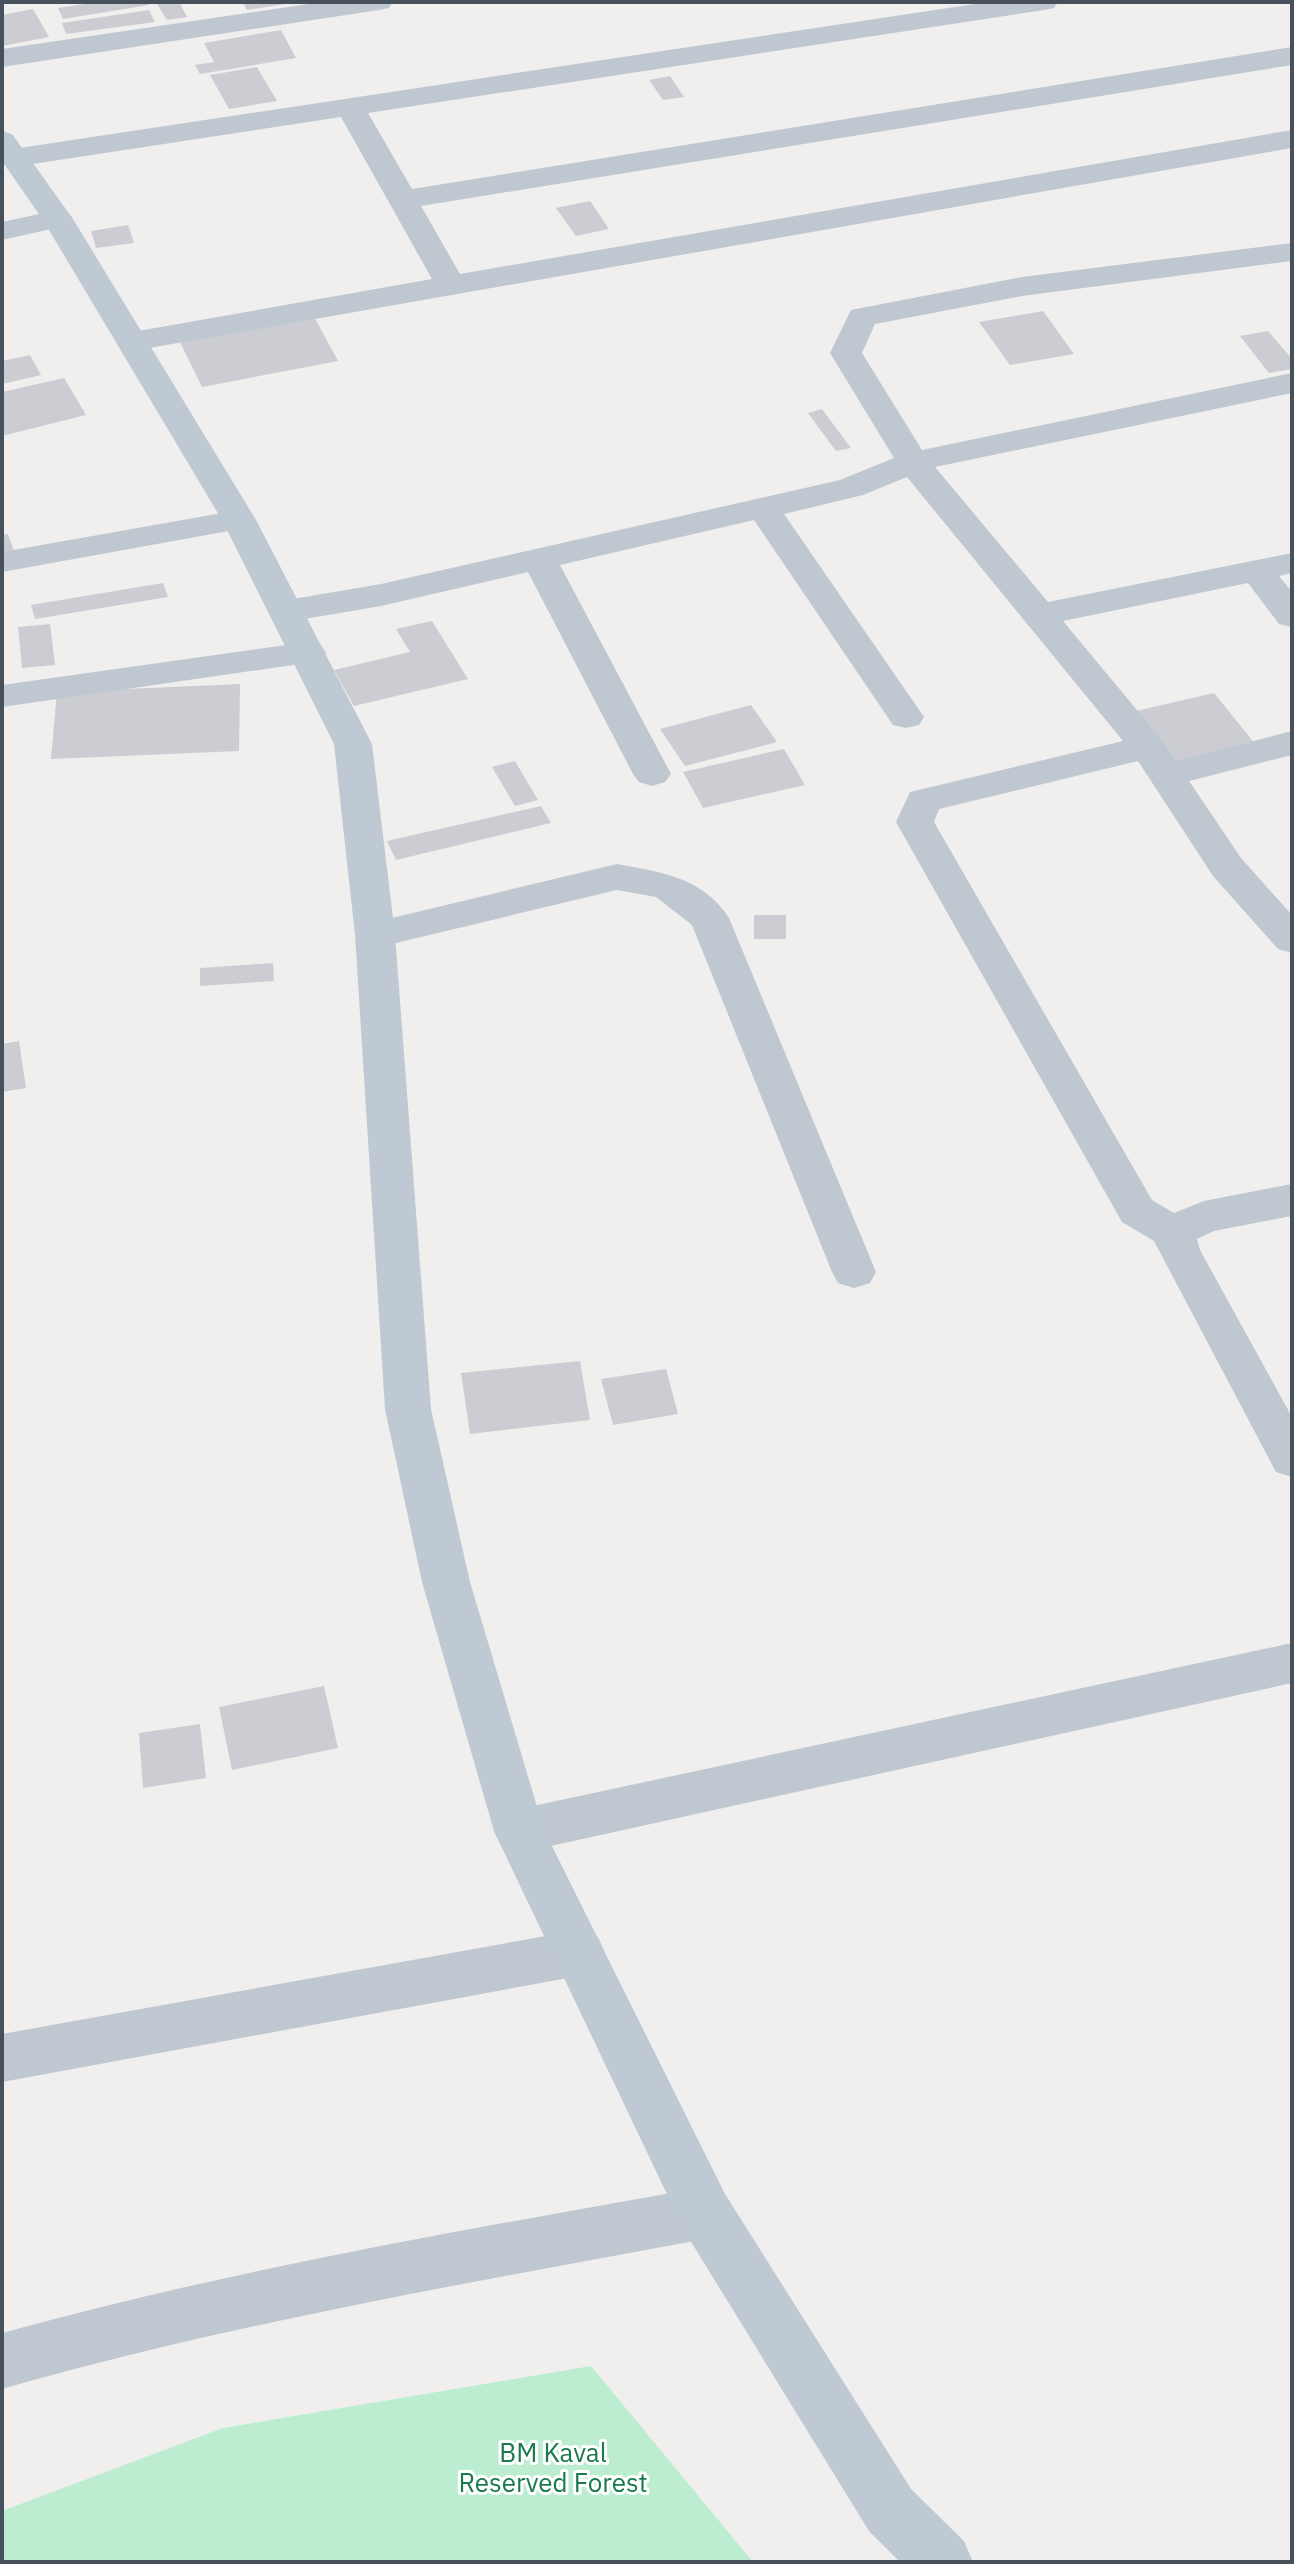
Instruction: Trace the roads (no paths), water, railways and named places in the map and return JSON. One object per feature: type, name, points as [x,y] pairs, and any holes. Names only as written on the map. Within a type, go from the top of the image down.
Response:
[{"type":"main road","points":[[7,149],[58,219],[239,520],[353,744],[375,935],[408,1409],[446,1582],[519,1831],[705,2213],[890,2510],[943,2562]]},
{"type":"street","points":[[2,58],[379,2]]},
{"type":"street","points":[[7,149],[350,107],[1044,2]]},
{"type":"street","points":[[403,200],[1292,56]]},
{"type":"street","points":[[350,107],[451,286]]},
{"type":"street","points":[[132,341],[1292,139]]},
{"type":"street","points":[[2,231],[58,219]]},
{"type":"street","points":[[1292,252],[1053,282],[862,317],[846,353],[913,462],[1157,761],[1227,867],[1274,896],[1292,940]]},
{"type":"street","points":[[287,611],[381,595],[851,488],[913,462],[1292,383]]},
{"type":"street","points":[[763,508],[906,717]]},
{"type":"street","points":[[2,562],[239,520]]},
{"type":"street","points":[[539,559],[652,774]]},
{"type":"street","points":[[1039,615],[1292,563]]},
{"type":"street","points":[[1256,570],[1292,616]]},
{"type":"street","points":[[2,696],[308,653]]},
{"type":"street","points":[[1292,743],[1157,761],[923,801],[915,822],[1137,1211],[1173,1232],[1178,1250],[1292,1459]]},
{"type":"street","points":[[375,935],[617,877],[668,886],[709,918],[854,1272]]},
{"type":"street","points":[[1173,1232],[1204,1217],[1292,1200]]},
{"type":"street","points":[[519,1831],[1292,1663]]},
{"type":"street","points":[[2,2058],[579,1953]]},
{"type":"street","points":[[2,2361],[85,2336],[327,2283],[705,2213]]},
{"type":"park label","name":"BM Kaval Reserved Forest","points":[[553,2468]]}]
